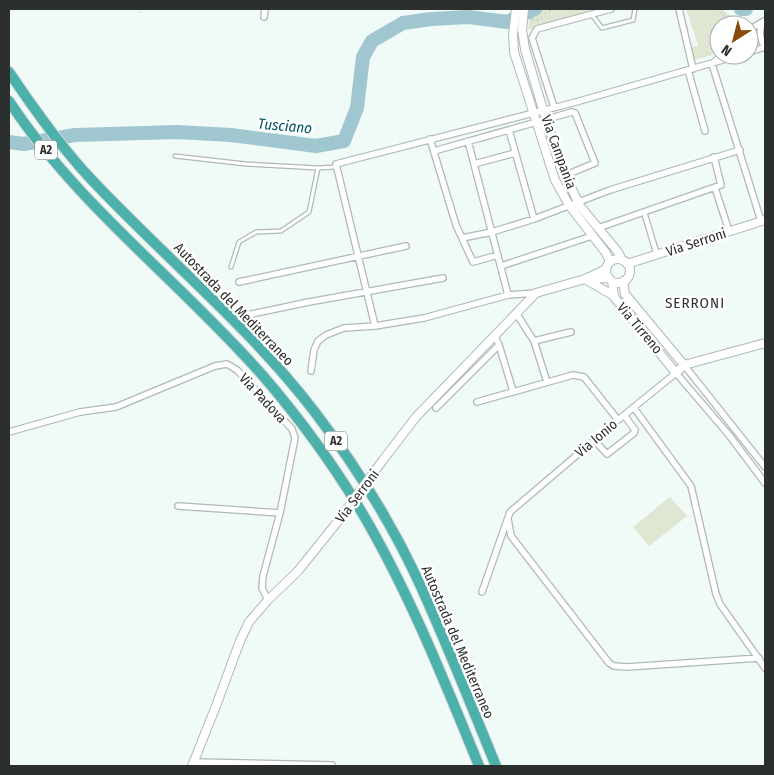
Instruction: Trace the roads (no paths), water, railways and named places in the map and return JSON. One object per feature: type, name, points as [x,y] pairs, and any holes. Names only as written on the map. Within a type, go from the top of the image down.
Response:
[{"type":"highway","name":"Autostrada del Mediterraneo","points":[[9,72],[38,114],[88,176],[244,330],[277,366],[347,456],[377,503],[416,576],[496,766]]},
{"type":"highway","name":"Autostrada del Mediterraneo","points":[[9,101],[20,118],[74,182],[118,230],[264,377],[333,465],[362,512],[399,581],[430,648],[480,766]]},
{"type":"street","points":[[264,9],[264,17]]},
{"type":"street","name":"Via Campania","points":[[516,9],[513,34],[514,52],[534,112],[542,121],[577,202],[625,262]]},
{"type":"street","name":"Via Campania","points":[[524,9],[522,30],[525,48],[543,110],[542,121],[555,180],[569,205],[606,253],[608,266]]},
{"type":"street","points":[[554,107],[532,38],[534,32],[537,29],[611,9]]},
{"type":"street","points":[[679,9],[690,70],[705,132]]},
{"type":"street","points":[[764,21],[760,29],[760,37],[765,47]]},
{"type":"street","points":[[375,326],[336,166],[709,65]]},
{"type":"street","points":[[712,65],[763,220]]},
{"type":"street","points":[[434,151],[572,112],[575,113],[596,163],[566,175]]},
{"type":"street","points":[[509,130],[534,219]]},
{"type":"street","points":[[430,139],[456,225],[473,262],[498,255]]},
{"type":"street","points":[[468,141],[508,295]]},
{"type":"street","points":[[462,238],[492,232],[534,219],[644,178],[740,150]]},
{"type":"street","points":[[474,164],[515,153]]},
{"type":"street","points":[[598,228],[721,185],[714,157]]},
{"type":"street","points":[[715,188],[729,231]]},
{"type":"street","points":[[644,212],[656,255]]},
{"type":"street","name":"Via Serroni","points":[[625,262],[656,255],[763,220]]},
{"type":"street","points":[[501,266],[592,236]]},
{"type":"street","points":[[239,282],[406,246]]},
{"type":"street","points":[[616,259],[625,262],[629,271],[623,281],[616,282],[610,279],[608,266],[616,259]]},
{"type":"street","name":"Via Serroni","points":[[193,764],[249,622],[298,570],[339,520],[416,417],[536,293],[585,279],[608,266]]},
{"type":"street","points":[[247,315],[443,278]]},
{"type":"street","points":[[585,279],[614,296]]},
{"type":"street","name":"Via Serroni","points":[[585,279],[610,279]]},
{"type":"street","name":"Via Tirreno","points":[[610,279],[614,296],[676,372]]},
{"type":"street","name":"Via Tirreno","points":[[623,281],[625,294],[684,365]]},
{"type":"street","points":[[311,371],[314,350],[318,341],[326,335],[344,328],[375,326],[424,318],[508,295],[536,293]]},
{"type":"street","points":[[516,313],[534,341],[547,382]]},
{"type":"street","points":[[534,341],[571,332]]},
{"type":"street","points":[[495,336],[514,391]]},
{"type":"street","name":"Via Ionio","points":[[482,592],[510,512],[684,365],[765,343]]},
{"type":"street","points":[[436,408],[499,344]]},
{"type":"street","name":"Via Padova","points":[[9,432],[80,412],[116,407],[215,366],[227,364],[237,370],[292,429],[295,438],[280,513],[263,576],[262,588],[268,600]]},
{"type":"street","points":[[684,365],[765,467]]},
{"type":"street","points":[[676,372],[729,435],[765,483]]},
{"type":"street","points":[[477,402],[573,375],[584,377],[618,420]]},
{"type":"street","points":[[634,408],[691,486],[718,599],[765,668]]},
{"type":"street","points":[[594,440],[607,454],[634,433],[635,430],[624,415]]},
{"type":"street","points":[[178,506],[280,513]]},
{"type":"street","points":[[508,519],[511,536],[609,664],[627,667],[758,658]]},
{"type":"street","points":[[193,764],[332,766]]},
{"type":"lane","points":[[591,14],[602,28],[633,20],[635,9]]},
{"type":"lane","points":[[175,156],[246,164],[318,168],[336,166]]},
{"type":"lane","points":[[231,267],[239,242],[256,232],[281,231],[309,212],[318,168]]},
{"type":"waterway","name":"Tusciano","points":[[9,142],[24,144],[75,135],[177,132],[231,135],[316,146],[344,141],[357,108],[363,57],[372,41],[403,23],[469,17],[507,22],[535,9]]},
{"type":"waterway","name":"Tusciano","points":[[741,9],[746,9]]},
{"type":"district","name":"SERRONI","points":[[695,303]]}]
